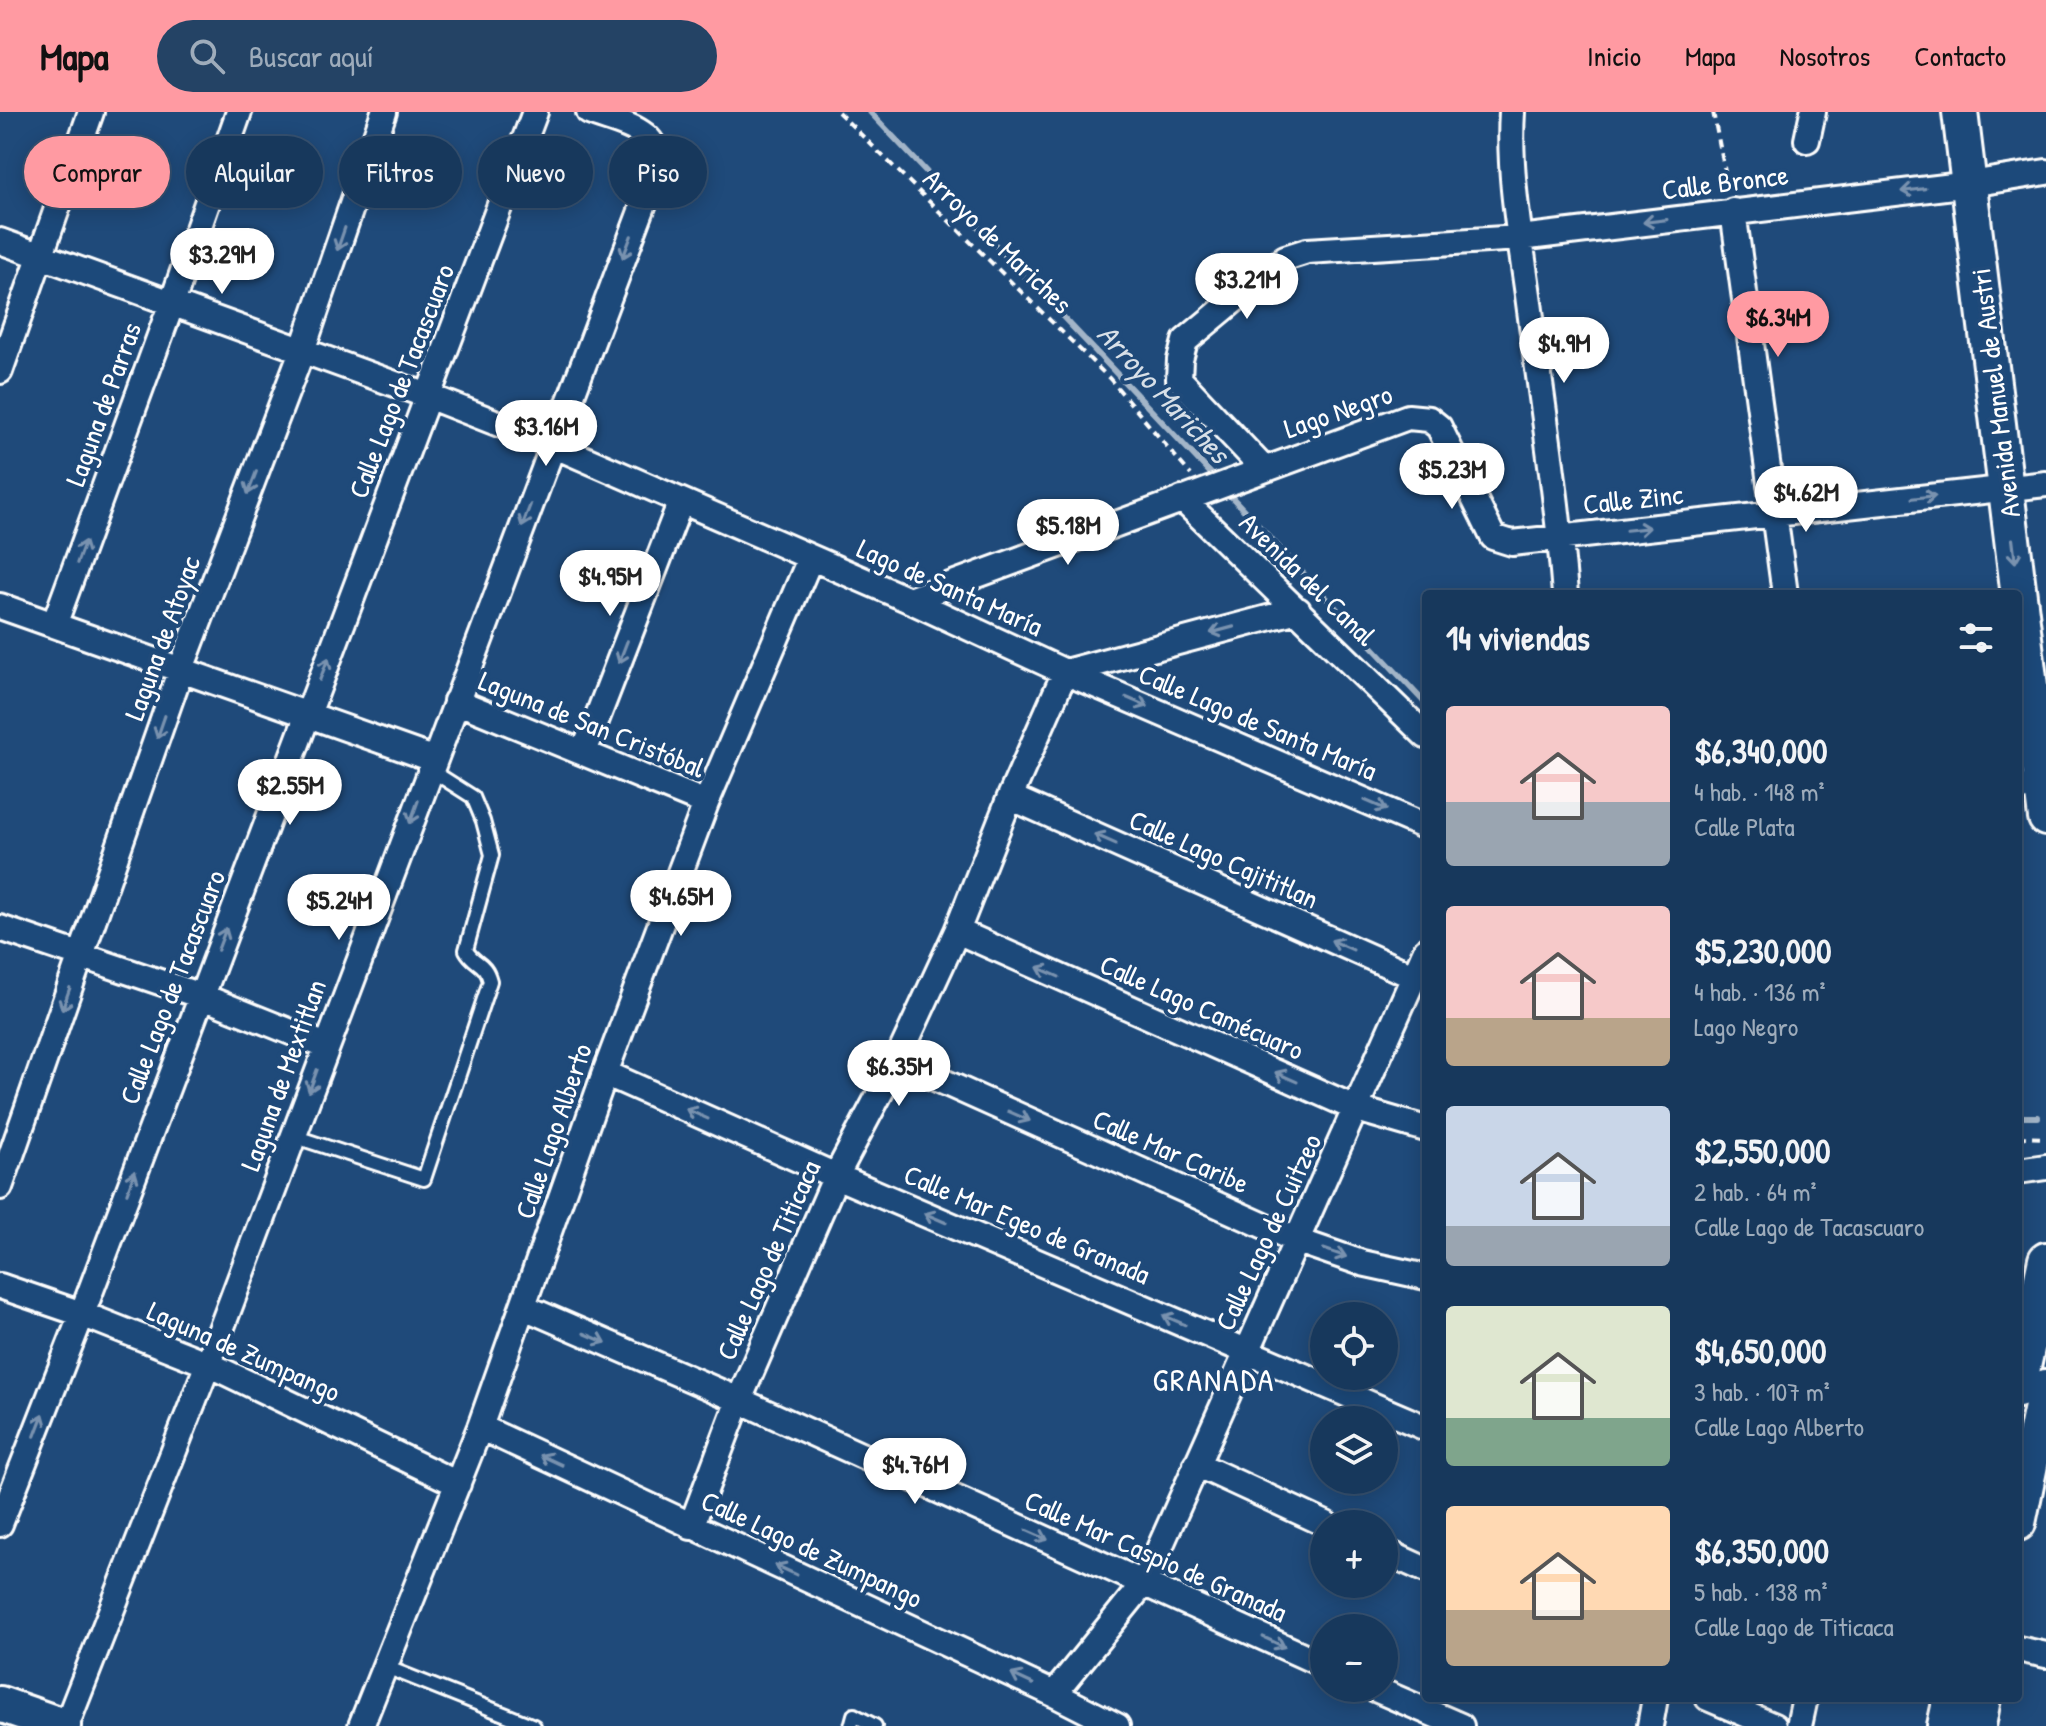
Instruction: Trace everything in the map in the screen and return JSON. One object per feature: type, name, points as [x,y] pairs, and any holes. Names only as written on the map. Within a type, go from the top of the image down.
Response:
[{"type":"main road","name":"Avenida Manuel de Austri","points":[[1960,112],[2021,590]]},
{"type":"main road","name":"Avenida Manuel de Austri","points":[[2022,599],[2040,723],[2038,794]]},
{"type":"main road","points":[[2022,1371],[2046,1260]]},
{"type":"main road","points":[[2022,1509],[2039,1451],[2046,1387]]},
{"type":"main road","points":[[1945,1726],[1950,1702]]},
{"type":"main road","points":[[1978,1726],[1982,1702]]},
{"type":"main road","points":[[0,1704],[64,1726]]},
{"type":"street","points":[[0,371],[91,112]]},
{"type":"street","name":"Laguna de Parras","points":[[54,625],[239,112]]},
{"type":"street","name":"Laguna de Atoyac","points":[[0,1187],[181,669],[302,351],[384,112]]},
{"type":"street","name":"Calle Lago de Tacascuaro","points":[[0,1524],[535,112]]},
{"type":"street","name":"Laguna de Mextitlan","points":[[64,1726],[208,1364],[655,174],[659,157],[652,141],[637,130],[589,112]]},
{"type":"street","points":[[1512,112],[1520,238],[1561,538],[1565,590]]},
{"type":"street","points":[[1807,140],[1813,112]]},
{"type":"street","name":"Calle Bronce","points":[[1251,472],[1179,379],[1180,360],[1185,341],[1285,258],[1307,251],[1520,238],[1970,184],[2046,172]]},
{"type":"street","points":[[1733,211],[1784,590]]},
{"type":"street","name":"Lago de Santa María","points":[[0,241],[428,396],[553,445],[909,600],[1065,672]]},
{"type":"street","name":"Lago Negro","points":[[909,600],[1397,419],[1418,416],[1429,419],[1439,427],[1493,537],[1512,543],[1561,538]]},
{"type":"street","name":"Calle Zinc","points":[[1561,538],[2046,484]]},
{"type":"street","name":"Avenida del Canal","points":[[1199,493],[1298,610],[1422,732]]},
{"type":"street","points":[[584,752],[681,501]]},
{"type":"street","name":"Calle Lago Alberto","points":[[361,1726],[480,1427],[605,1073],[706,803],[810,559]]},
{"type":"street","points":[[0,606],[307,714],[431,764]]},
{"type":"street","points":[[1065,672],[1298,610]]},
{"type":"street","name":"Calle Lago de Titicaca","points":[[691,1527],[739,1400],[836,1176],[897,1061],[957,931],[1010,797],[1065,672]]},
{"type":"street","name":"Calle Lago de Santa María","points":[[1065,672],[1422,825]]},
{"type":"street","name":"Laguna de San Cristóbal","points":[[456,701],[706,803]]},
{"type":"street","name":"Calle Lago Cajititlan","points":[[1010,797],[1413,976]]},
{"type":"street","points":[[0,928],[201,996],[326,1046]]},
{"type":"street","name":"Calle Lago Camécuaro","points":[[957,931],[1357,1109],[1422,1128]]},
{"type":"street","name":"Calle Lago de Cuitzeo","points":[[1054,1694],[1144,1583],[1422,958]]},
{"type":"street","name":"Calle Mar Caribe","points":[[897,1061],[1298,1241],[1362,1263],[1422,1276]]},
{"type":"street","name":"Calle Mar Egeo de Granada","points":[[605,1073],[836,1176],[1422,1426]]},
{"type":"street","points":[[2022,1170],[2046,1167]]},
{"type":"street","name":"Laguna de Zumpango","points":[[0,1286],[82,1314],[208,1364],[458,1484]]},
{"type":"street","name":"Calle Mar Caspio de Granada","points":[[524,1307],[739,1400],[1310,1659]]},
{"type":"street","name":"Calle Lago de Zumpango","points":[[480,1427],[1117,1726]]},
{"type":"street","points":[[1196,1464],[1310,1517]]},
{"type":"street","points":[[1398,1557],[1422,1568]]},
{"type":"street","points":[[2022,1650],[2046,1655]]},
{"type":"street","points":[[1398,1699],[1461,1726]]},
{"type":"street","points":[[1650,1726],[1654,1702]]},
{"type":"street","points":[[1717,1702],[1774,1726]]},
{"type":"street","points":[[1799,1726],[1804,1702]]},
{"type":"lane","points":[[293,1136],[424,1179],[490,981],[487,969],[469,956],[466,950],[492,855],[483,821],[473,797],[431,764]]},
{"type":"lane","points":[[386,1667],[534,1726]]},
{"type":"lane","points":[[851,1726],[854,1715],[875,1726]]},
{"type":"path","name":"Arroyo de Mariches","points":[[838,112],[1110,379],[1199,493]]},
{"type":"path","points":[[1713,112],[1733,211]]},
{"type":"path","points":[[2022,1137],[2046,1138]]},
{"type":"waterway","name":"Arroyo Mariches","points":[[870,112],[1216,479]]},
{"type":"waterway","name":"Arroyo Mariches","points":[[1226,491],[1422,700]]},
{"type":"waterway","name":"Arroyo Mariches","points":[[2022,1117],[2038,1117]]},
{"type":"district","name":"GRANADA","points":[[1214,1379]]}]
